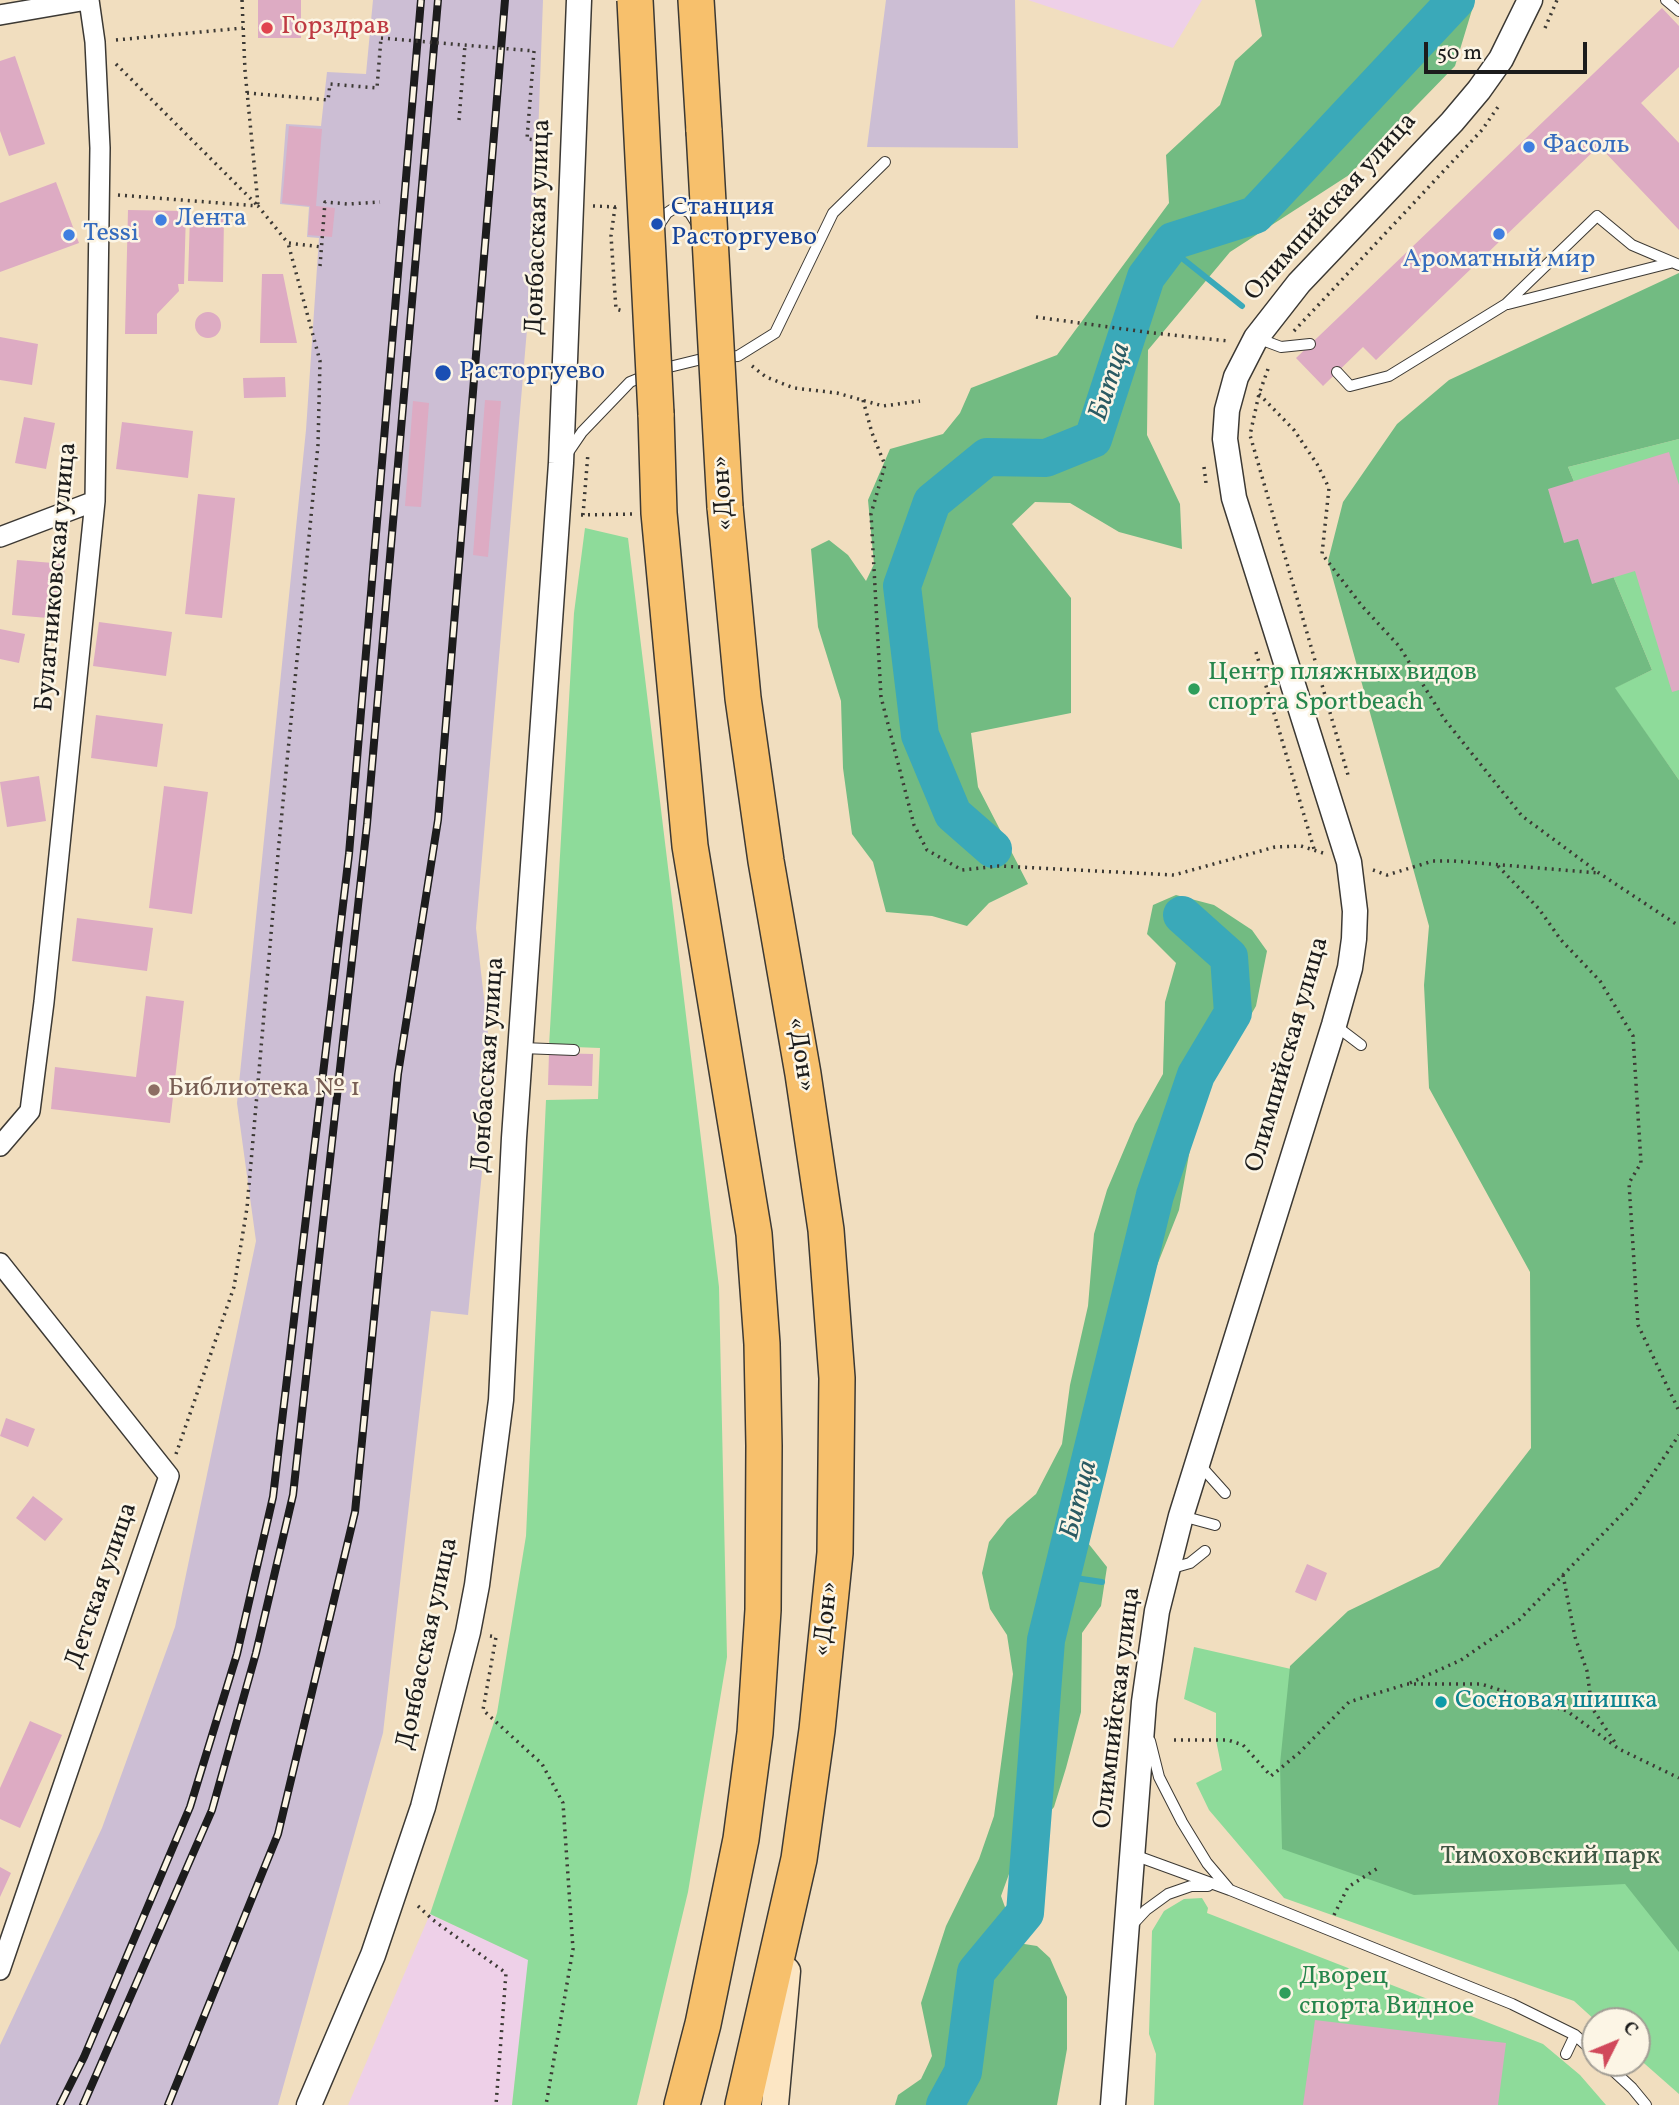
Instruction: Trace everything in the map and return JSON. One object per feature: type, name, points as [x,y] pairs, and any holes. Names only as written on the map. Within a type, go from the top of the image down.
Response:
[{"type":"highway","points":[[635,0],[659,513],[690,846],[754,1234],[762,1344],[765,1446],[763,1610],[755,1733],[741,1839],[703,2024],[682,2105]]},
{"type":"highway","name":"«Дон»","points":[[696,0],[725,508],[743,698],[766,861],[803,1074],[826,1230],[837,1378],[835,1553],[817,1730],[799,1859],[743,2105]]},
{"type":"main road","points":[[775,2105],[799,1859]]},
{"type":"street","points":[[0,15],[88,0]]},
{"type":"street","name":"Булатниковская улица","points":[[0,1146],[30,1111],[44,1003],[95,501],[100,148],[95,42],[88,0]]},
{"type":"street","name":"Донбасская улица","points":[[309,2105],[373,1955],[419,1819],[468,1632],[477,1585],[501,1400],[520,1048],[561,463],[579,0]]},
{"type":"street","name":"Олимпийская улица","points":[[1113,2105],[1143,1715],[1157,1611],[1181,1516],[1334,1025],[1350,968],[1354,939],[1355,911],[1349,862],[1234,498],[1225,439],[1232,387],[1256,338],[1299,283],[1479,90],[1502,59],[1530,0]]},
{"type":"street","points":[[0,537],[95,501]]},
{"type":"street","points":[[0,1263],[169,1476]]},
{"type":"street","name":"Детская улица","points":[[0,1970],[169,1476]]},
{"type":"lane","points":[[1666,0],[1679,11]]},
{"type":"lane","points":[[561,463],[582,432],[631,382],[671,365],[706,358],[738,356],[775,333],[833,213],[885,162]]},
{"type":"lane","points":[[660,238],[659,225],[673,209],[683,209],[690,213],[698,224],[706,358]]},
{"type":"lane","points":[[1336,372],[1350,386],[1389,376],[1506,304],[1597,216],[1632,246],[1675,264]]},
{"type":"lane","points":[[1506,304],[1675,264]]},
{"type":"lane","points":[[1256,338],[1281,347],[1310,345]]},
{"type":"lane","points":[[670,352],[671,365]]},
{"type":"lane","points":[[1334,1025],[1361,1045]]},
{"type":"lane","points":[[520,1048],[574,1050]]},
{"type":"lane","points":[[1198,1462],[1225,1493]]},
{"type":"lane","points":[[1181,1516],[1215,1525]]},
{"type":"lane","points":[[1166,1570],[1190,1563],[1205,1551]]},
{"type":"lane","points":[[1143,1715],[1159,1777],[1207,1863],[1230,1890]]},
{"type":"lane","points":[[1132,1854],[1230,1890],[1512,2004],[1581,2040]]},
{"type":"lane","points":[[1125,1939],[1132,1925],[1146,1910],[1168,1894],[1191,1886],[1205,1885],[1230,1890]]},
{"type":"lane","points":[[1566,2053],[1575,2035]]},
{"type":"lane","points":[[1620,2077],[1646,2105]]},
{"type":"path","points":[[242,0],[247,93],[258,206]]},
{"type":"path","points":[[1544,29],[1557,0]]},
{"type":"path","points":[[95,42],[243,27]]},
{"type":"path","points":[[247,93],[328,100],[330,84],[377,88],[382,38],[534,51],[527,139],[547,141]]},
{"type":"path","points":[[95,42],[258,206],[288,243],[307,302],[320,361],[318,445],[247,1208],[234,1287],[169,1476]]},
{"type":"path","points":[[459,120],[465,45]]},
{"type":"path","points":[[1349,778],[1250,435],[1259,394],[1270,363],[1287,338],[1482,131],[1505,96]]},
{"type":"path","points":[[99,194],[258,206]]},
{"type":"path","points":[[320,267],[325,202],[380,202]]},
{"type":"path","points":[[584,205],[615,207],[611,236],[616,309]]},
{"type":"path","points":[[288,243],[322,247]]},
{"type":"path","points":[[1036,317],[1231,341]]},
{"type":"path","points":[[738,356],[766,377],[794,388],[837,393],[883,406],[920,401]]},
{"type":"path","points":[[1259,394],[1294,430],[1317,464],[1329,488],[1322,554],[1362,606],[1399,646],[1445,720],[1522,816],[1599,873],[1679,926]]},
{"type":"path","points":[[863,400],[885,465],[871,514],[881,696],[914,825],[927,850],[962,870],[999,866],[1174,875],[1275,847],[1301,846],[1349,862]]},
{"type":"path","points":[[583,515],[589,451]]},
{"type":"path","points":[[575,515],[659,513]]},
{"type":"path","points":[[1371,882],[1370,869],[1387,875],[1433,861],[1599,873]]},
{"type":"path","points":[[1496,864],[1539,909],[1561,940],[1600,981],[1633,1036],[1641,1163],[1629,1183],[1638,1325],[1679,1411]]},
{"type":"path","points":[[1174,1740],[1228,1740],[1243,1745],[1271,1776],[1299,1753],[1349,1702],[1407,1684],[1461,1660],[1519,1620],[1634,1502],[1679,1435]]},
{"type":"path","points":[[1563,1575],[1575,1637],[1587,1671],[1592,1708],[1619,1749]]},
{"type":"path","points":[[468,1632],[496,1637],[483,1710],[542,1764],[563,1803],[573,1949],[546,2105]]},
{"type":"path","points":[[1407,1684],[1481,1684],[1567,1711],[1619,1749],[1679,1778]]},
{"type":"path","points":[[1327,1929],[1348,1887],[1378,1868]]},
{"type":"path","points":[[418,1906],[506,1973],[496,2105]]},
{"type":"shaded area","points":[[373,0],[543,0],[534,247],[476,928],[492,1069],[468,1315],[431,1311],[383,1733],[278,2105],[0,2105],[0,2045],[102,1828],[175,1627],[256,1241],[237,1103],[306,430],[319,238],[307,237],[309,207],[280,204],[286,124],[321,126],[327,72],[366,74]]},
{"type":"shaded area","points":[[886,0],[1015,0],[1018,148],[867,147]]},
{"type":"shaded area","points":[[1028,0],[1202,0],[1173,48]]},
{"type":"shaded area","points":[[430,1914],[529,1960],[512,2105],[348,2105]]},
{"type":"green space","points":[[1255,0],[1475,0],[1455,66],[1349,175],[1230,252],[1148,350],[1147,435],[1180,504],[1182,549],[1119,532],[1070,503],[1035,502],[1012,524],[1071,598],[1071,713],[971,733],[978,787],[1028,884],[989,903],[967,926],[932,916],[886,912],[873,862],[852,834],[843,768],[841,701],[818,627],[811,549],[829,540],[848,555],[866,581],[874,564],[868,500],[890,449],[943,434],[960,413],[971,388],[1057,355],[1169,203],[1166,155],[1220,105],[1235,61],[1262,36]]},
{"type":"green space","points":[[1679,273],[1679,439],[1568,467],[1652,670],[1615,688],[1679,780],[1679,1952],[1625,1884],[1414,1895],[1282,1849],[1280,1764],[1290,1666],[1348,1611],[1439,1567],[1531,1448],[1530,1272],[1429,1088],[1424,985],[1429,926],[1328,561],[1343,502],[1397,424],[1449,380]]},
{"type":"green space","points":[[1679,439],[1679,780],[1614,688],[1652,670],[1568,467]]},
{"type":"green space","points":[[585,528],[628,538],[719,1287],[727,1657],[688,1892],[637,2105],[512,2105],[528,1960],[430,1914],[497,1713],[526,1536],[546,1100],[598,1099],[600,1048],[549,1046],[574,613]]},
{"type":"green space","points":[[1176,895],[1214,905],[1252,930],[1267,951],[1256,1006],[1236,1041],[1215,1066],[1194,1127],[1179,1210],[1154,1273],[1129,1362],[1117,1426],[1088,1543],[1107,1567],[1101,1606],[1082,1633],[1081,1712],[1066,1768],[1054,1807],[1031,1835],[1009,1874],[1001,1896],[1018,1943],[1037,1946],[1050,1958],[1067,1997],[1067,2049],[1057,2105],[895,2105],[898,2095],[921,2079],[932,2056],[921,2003],[946,1926],[979,1859],[994,1816],[1013,1674],[1007,1635],[990,1609],[982,1573],[989,1542],[1007,1519],[1036,1494],[1062,1444],[1070,1385],[1088,1306],[1094,1234],[1107,1190],[1135,1124],[1163,1074],[1165,1002],[1176,963],[1147,934],[1153,905]]},
{"type":"green space","name":"Тимоховский парк","points":[[1194,1647],[1679,1757],[1679,2094],[1651,2069],[1651,2007],[1581,2007],[1574,2001],[1284,1898],[1209,1810],[1196,1783],[1222,1770],[1216,1740],[1216,1713],[1184,1699]]},
{"type":"green space","name":"Дворец спорта Видное","points":[[1202,1898],[1208,1908],[1207,1913],[1543,2044],[1580,2075],[1606,2105],[1154,2105],[1156,2054],[1149,2034],[1152,1931],[1164,1911],[1184,1899]]},
{"type":"building","points":[[258,0],[301,0],[301,38],[258,38]]},
{"type":"building","points":[[1662,8],[1679,26],[1679,67],[1641,103],[1679,143],[1679,230],[1599,146],[1376,360],[1363,347],[1323,386],[1296,358]]},
{"type":"building","points":[[15,56],[45,144],[9,156],[0,131],[0,61]]},
{"type":"building","points":[[289,126],[322,129],[316,206],[335,208],[332,237],[308,235],[310,206],[282,203]]},
{"type":"building","points":[[56,182],[79,243],[0,272],[0,203]]},
{"type":"building","points":[[128,210],[186,211],[184,284],[178,284],[179,291],[157,314],[157,334],[125,334]]},
{"type":"building","points":[[190,215],[224,216],[223,282],[188,281]]},
{"type":"building","points":[[262,274],[283,274],[297,343],[260,343]]},
{"type":"building","points":[[208,312],[218,315],[221,325],[218,335],[208,338],[198,335],[195,325],[198,315]]},
{"type":"building","points":[[0,337],[38,344],[32,385],[0,380]]},
{"type":"building","points":[[285,377],[286,397],[244,398],[243,378]]},
{"type":"building","points":[[485,400],[501,401],[488,557],[473,555]]},
{"type":"building","points":[[413,401],[429,403],[421,507],[405,506]]},
{"type":"building","points":[[24,417],[55,423],[46,469],[15,463]]},
{"type":"building","points":[[122,422],[193,431],[188,478],[116,469]]},
{"type":"building","points":[[1669,452],[1679,485],[1679,690],[1672,692],[1635,571],[1592,584],[1578,539],[1564,543],[1548,489]]},
{"type":"building","points":[[198,494],[235,498],[222,618],[185,614]]},
{"type":"building","points":[[17,560],[65,564],[60,619],[12,615]]},
{"type":"building","points":[[99,622],[172,632],[166,676],[93,666]]},
{"type":"building","points":[[0,629],[25,634],[19,663],[0,659]]},
{"type":"building","points":[[96,715],[163,724],[157,767],[91,758]]},
{"type":"building","points":[[39,776],[46,821],[7,827],[0,782]]},
{"type":"building","points":[[164,786],[208,792],[192,914],[149,908]]},
{"type":"building","points":[[77,918],[153,928],[147,971],[72,961]]},
{"type":"building","points":[[146,996],[184,1001],[170,1123],[51,1109],[55,1067],[136,1077]]},
{"type":"building","points":[[549,1053],[593,1054],[592,1086],[548,1085]]},
{"type":"building","points":[[6,1418],[35,1429],[28,1447],[0,1436]]},
{"type":"building","points":[[33,1496],[63,1519],[45,1541],[16,1518]]},
{"type":"building","points":[[1307,1564],[1327,1573],[1316,1601],[1295,1592]]},
{"type":"building","points":[[30,1721],[62,1735],[20,1828],[0,1819],[0,1788]]},
{"type":"building","points":[[0,1867],[11,1873],[0,1897]]},
{"type":"building","points":[[1315,2020],[1506,2043],[1498,2105],[1303,2105]]},
{"type":"waterway","name":"Битца","points":[[993,849],[953,814],[920,735],[902,586],[932,502],[987,457],[1046,458],[1093,439],[1146,277],[1173,241],[1255,215],[1456,0]]},
{"type":"waterway","points":[[1168,247],[1242,306]]},
{"type":"waterway","name":"Битца","points":[[945,2105],[963,2072],[976,1972],[1025,1913],[1046,1640],[1155,1195],[1196,1075],[1233,1013],[1229,957],[1182,915]]},
{"type":"waterway","points":[[1062,1576],[1102,1582]]},
{"type":"railway","points":[[60,2105],[84,2057],[190,1807],[237,1654],[273,1497],[349,854],[421,0]]},
{"type":"railway","points":[[83,2105],[212,1810],[256,1653],[293,1495],[367,824],[438,0]]},
{"type":"railway","points":[[168,2105],[278,1834],[355,1512],[398,1074],[438,820],[505,0]]},
{"type":"place","name":"Горздрав","points":[[267,28]]},
{"type":"place","name":"Фасоль","points":[[1529,147]]},
{"type":"place","name":"Лента","points":[[161,220]]},
{"type":"place","name":"Станция Расторгуево","points":[[657,224]]},
{"type":"place","name":"Ароматный мир","points":[[1499,234]]},
{"type":"place","name":"Tessi","points":[[69,235]]},
{"type":"place","name":"Расторгуево","points":[[443,373]]},
{"type":"place","name":"Центр пляжных видов спорта Sportbeach","points":[[1194,689]]},
{"type":"place","name":"Библиотека № 1","points":[[154,1090]]},
{"type":"place","name":"Сосновая шишка","points":[[1441,1702]]},
{"type":"place","name":"Дворец спорта Видное","points":[[1285,1993]]}]
